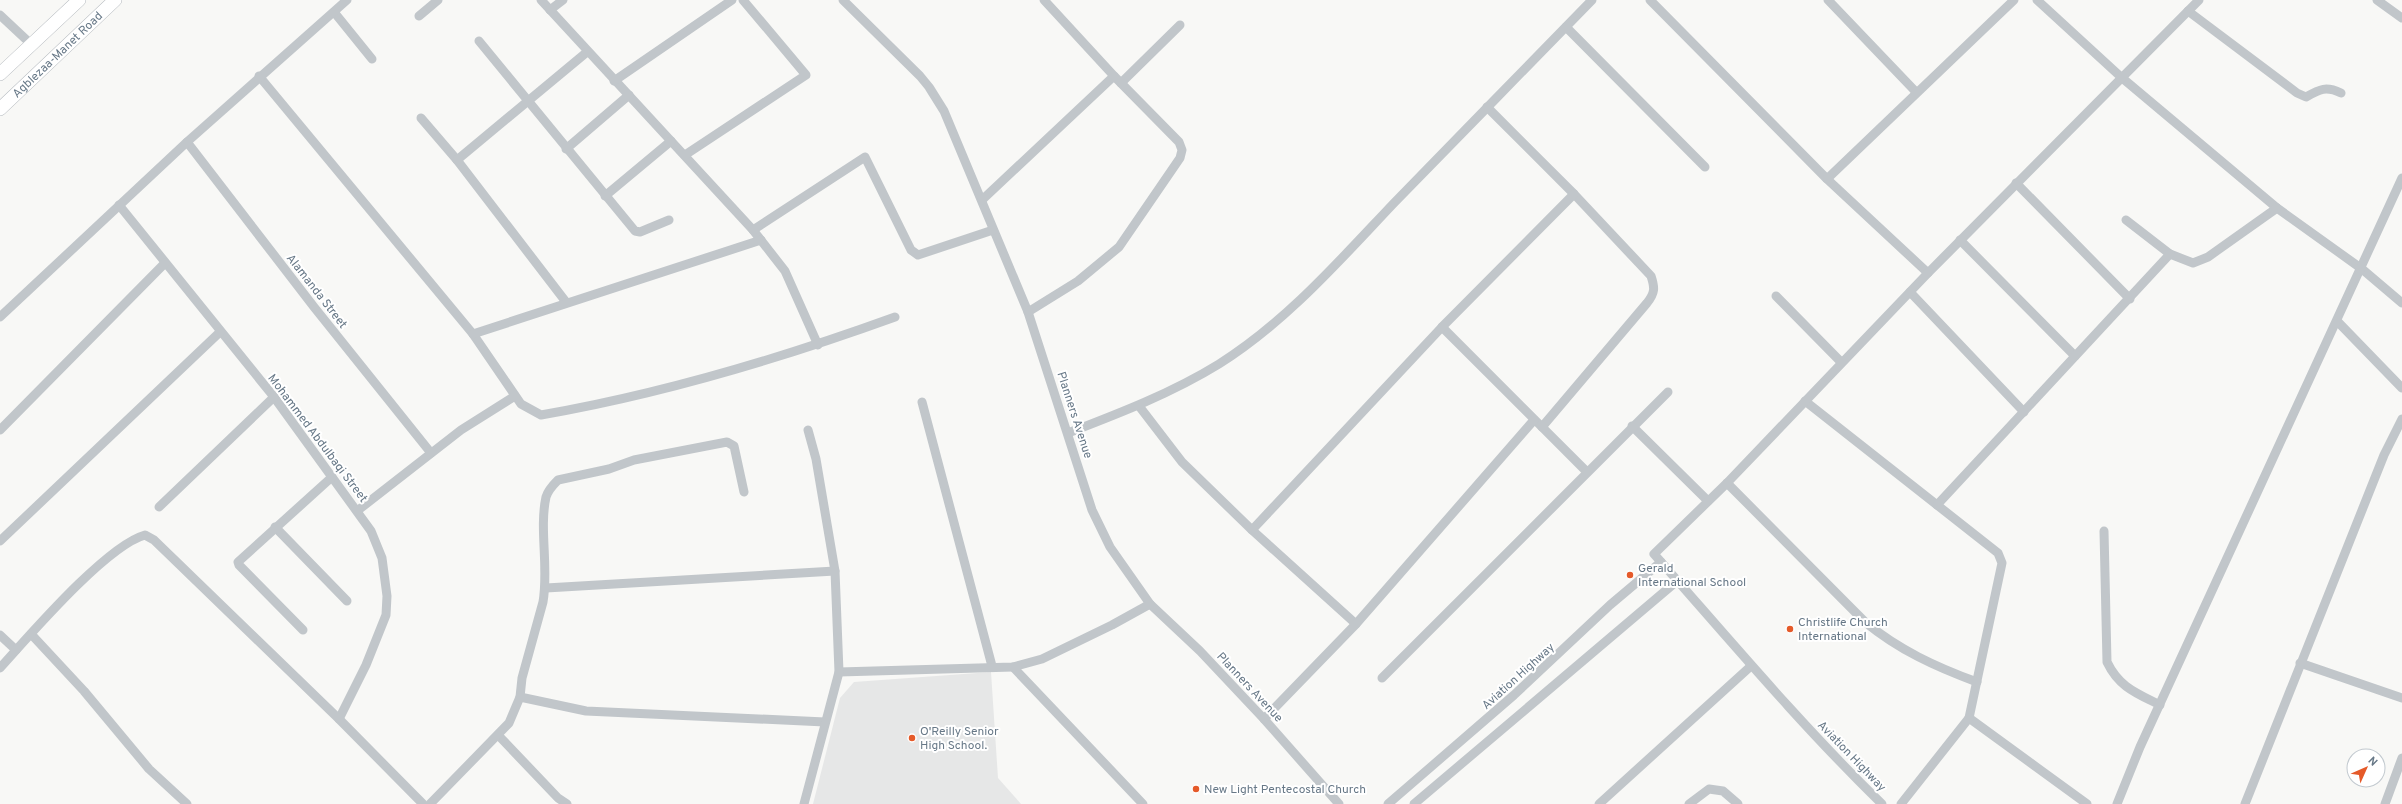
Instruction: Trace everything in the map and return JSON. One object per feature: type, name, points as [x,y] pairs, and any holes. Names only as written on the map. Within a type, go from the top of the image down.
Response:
[{"type":"main road","name":"Agblezaa-Manet Road","points":[[0,74],[79,0]]},
{"type":"main road","name":"Agblezaa-Manet Road","points":[[0,109],[115,0]]},
{"type":"street","points":[[0,317],[186,142],[259,76],[347,0]]},
{"type":"street","points":[[419,16],[438,0]]},
{"type":"street","points":[[541,0],[587,52],[685,155],[753,230],[785,271],[818,345]]},
{"type":"street","points":[[550,10],[564,0]]},
{"type":"street","points":[[614,81],[732,0]]},
{"type":"street","points":[[685,155],[806,75],[743,0]]},
{"type":"street","name":"Planners Avenue","points":[[843,0],[929,87],[944,111],[1028,312],[1092,510],[1110,547],[1150,604],[1200,651],[1264,719],[1339,804]]},
{"type":"street","points":[[1028,312],[1078,281],[1119,247],[1180,158],[1182,150],[1179,142],[1121,84],[1044,0]]},
{"type":"street","points":[[1068,433],[1139,406],[1219,364],[1262,333],[1329,271],[1592,0]]},
{"type":"street","points":[[1650,0],[1826,179],[1928,273]]},
{"type":"street","points":[[1828,0],[1916,92]]},
{"type":"street","points":[[2037,0],[2121,77],[2277,208],[2362,269],[2402,303]]},
{"type":"street","points":[[1632,426],[1708,502],[1960,240],[2199,0]]},
{"type":"street","points":[[2377,0],[2402,18]]},
{"type":"street","points":[[1826,179],[2008,2]]},
{"type":"street","points":[[2188,11],[2297,93],[2306,97],[2320,89],[2329,88],[2341,94]]},
{"type":"street","points":[[334,12],[372,59]]},
{"type":"street","points":[[0,15],[32,45]]},
{"type":"street","points":[[1121,84],[1180,25]]},
{"type":"street","points":[[1566,26],[1705,168]]},
{"type":"street","points":[[479,41],[604,196],[637,232],[669,220]]},
{"type":"street","points":[[457,160],[527,100],[587,52]]},
{"type":"street","points":[[259,76],[473,334],[515,396],[526,409],[541,415],[597,405],[680,386],[818,345],[895,317]]},
{"type":"street","points":[[982,200],[1114,76]]},
{"type":"street","points":[[566,149],[629,95]]},
{"type":"street","points":[[1487,107],[1574,194],[1651,276],[1655,287],[1653,295],[1647,303],[1542,427]]},
{"type":"street","points":[[420,118],[457,160],[566,302]]},
{"type":"street","points":[[604,196],[671,141]]},
{"type":"street","name":"Alamanda Street","points":[[186,142],[314,307],[431,453]]},
{"type":"street","points":[[753,230],[865,157],[914,254],[918,255],[993,230]]},
{"type":"street","points":[[2118,804],[2160,705],[2337,321],[2399,194],[2402,178]]},
{"type":"street","points":[[2016,183],[2130,299]]},
{"type":"street","points":[[1252,530],[1442,327],[1574,194]]},
{"type":"street","name":"Mohammed Abdulbaqi Street","points":[[119,205],[274,397],[371,531],[382,558],[388,596],[386,615],[366,665],[339,719]]},
{"type":"street","points":[[2126,220],[2170,254],[2193,263],[2208,258],[2277,208]]},
{"type":"street","points":[[473,334],[566,302],[761,240]]},
{"type":"street","points":[[1960,240],[2075,356]]},
{"type":"street","points":[[1937,505],[2130,299],[2170,254]]},
{"type":"street","points":[[0,430],[165,263]]},
{"type":"street","points":[[1910,292],[2024,412]]},
{"type":"street","points":[[1776,296],[1841,362]]},
{"type":"street","points":[[2337,321],[2402,388]]},
{"type":"street","points":[[1442,327],[1586,471]]},
{"type":"street","points":[[0,541],[220,332]]},
{"type":"street","points":[[1382,678],[1586,471],[1668,392]]},
{"type":"street","points":[[357,511],[461,430],[515,396]]},
{"type":"street","points":[[159,507],[274,397]]},
{"type":"street","points":[[1805,401],[1994,548],[2001,558],[2002,563],[1969,718],[1901,804]]},
{"type":"street","points":[[922,402],[992,666]]},
{"type":"street","points":[[1139,406],[1182,462],[1252,530],[1356,624]]},
{"type":"street","points":[[2246,804],[2300,663],[2384,455],[2402,419]]},
{"type":"street","points":[[1264,719],[1356,624],[1534,420]]},
{"type":"street","points":[[804,804],[839,672],[835,571],[816,459],[808,430]]},
{"type":"street","points":[[430,804],[509,722],[520,697],[522,678],[546,588],[544,511],[546,497],[558,480],[609,469],[634,460],[727,442],[734,446],[744,492]]},
{"type":"street","points":[[303,630],[239,565],[238,562],[332,477]]},
{"type":"street","points":[[1727,483],[1865,622],[1883,637],[1935,666],[1977,682]]},
{"type":"street","name":"Aviation Highway","points":[[1708,502],[1654,554],[1751,666],[1845,768],[1882,804]]},
{"type":"street","points":[[275,527],[348,601]]},
{"type":"street","points":[[2104,531],[2107,662],[2113,675],[2124,686],[2160,705]]},
{"type":"street","points":[[0,668],[96,568],[126,544],[145,535],[154,540],[339,719],[420,803]]},
{"type":"street","name":"Aviation Highway","points":[[1388,804],[1482,724],[1566,649],[1610,604],[1660,562]]},
{"type":"street","points":[[546,588],[835,571]]},
{"type":"street","points":[[1414,804],[1677,581]]},
{"type":"street","points":[[839,672],[992,666],[1013,667],[1042,659],[1112,625],[1150,604]]},
{"type":"street","points":[[31,634],[84,691],[149,769],[187,804]]},
{"type":"street","points":[[0,635],[16,650]]},
{"type":"street","points":[[2300,663],[2402,698]]},
{"type":"street","points":[[1599,804],[1751,666]]},
{"type":"street","points":[[1013,667],[1143,804]]},
{"type":"street","points":[[520,697],[586,711],[825,722]]},
{"type":"street","points":[[1969,718],[2087,804]]},
{"type":"street","points":[[498,735],[558,798],[567,804]]},
{"type":"street","points":[[2385,804],[2402,758]]},
{"type":"street","points":[[1689,804],[1709,789],[1723,791],[1738,804]]},
{"type":"shaded area","name":"O'Reilly Senior High School.","points":[[991,672],[998,778],[1021,804],[813,804],[840,698],[854,682]]},
{"type":"place","name":"Gerald International School","points":[[1630,575]]},
{"type":"place","name":"Christlife Church International","points":[[1790,629]]},
{"type":"place","name":"O'Reilly Senior High School.","points":[[912,738]]},
{"type":"place","name":"New Light Pentecostal Church","points":[[1196,789]]}]
